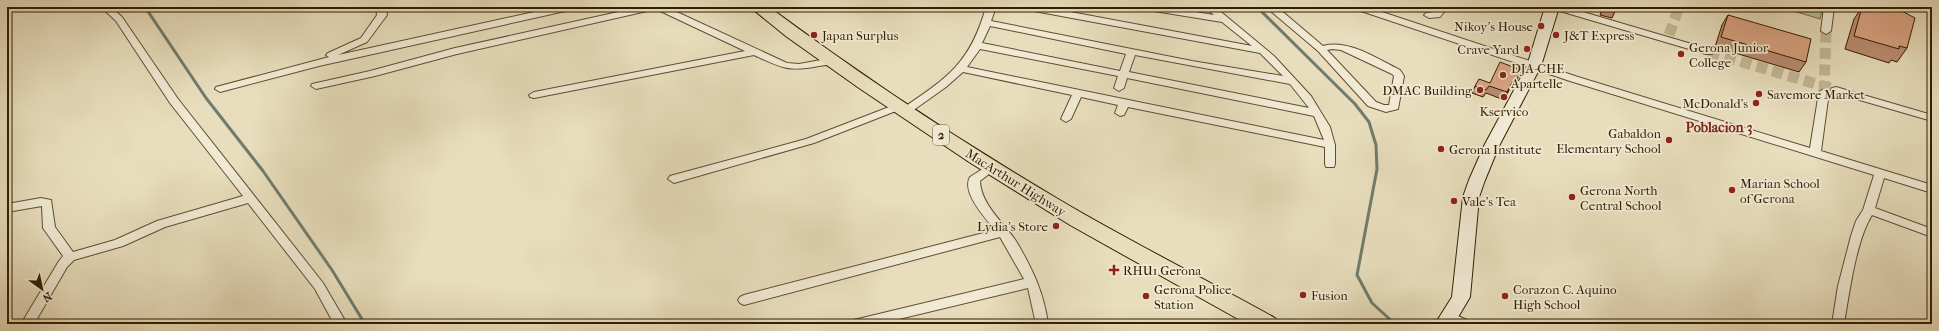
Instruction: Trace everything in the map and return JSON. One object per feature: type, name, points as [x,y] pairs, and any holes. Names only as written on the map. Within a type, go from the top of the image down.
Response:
[{"type":"highway","name":"MacArthur Highway","points":[[758,7],[900,109],[992,167],[1098,231],[1267,324]]},
{"type":"main road","points":[[1452,322],[1461,297],[1471,197],[1474,185],[1485,160],[1535,65],[1552,7]]},
{"type":"street","points":[[106,7],[119,18],[170,94],[271,222],[319,286],[341,324]]},
{"type":"street","points":[[317,63],[367,37],[382,15],[381,7]]},
{"type":"street","points":[[220,89],[317,63],[570,7]]},
{"type":"street","points":[[316,86],[371,74],[463,50],[654,7]]},
{"type":"street","points":[[659,7],[754,52],[792,67],[832,61]]},
{"type":"street","points":[[674,179],[810,141],[900,109],[954,76],[961,69],[976,45],[987,23],[991,7]]},
{"type":"street","points":[[1029,7],[1065,10],[1262,51]]},
{"type":"street","points":[[1148,7],[1224,20]]},
{"type":"street","points":[[1210,7],[1262,51],[1292,81],[1317,112],[1325,126],[1330,145],[1330,164]]},
{"type":"street","points":[[1271,7],[1297,27],[1321,49],[1372,104],[1382,109],[1394,107],[1399,76],[1396,72],[1343,47],[1334,46],[1321,49]]},
{"type":"street","points":[[1358,7],[1574,79],[1816,152],[1932,189]]},
{"type":"street","points":[[1429,15],[1437,15],[1443,7]]},
{"type":"street","points":[[1556,7],[1668,38],[1709,52]]},
{"type":"street","points":[[1826,31],[1829,7]]},
{"type":"street","points":[[987,23],[1131,52],[1292,81]]},
{"type":"street","points":[[976,45],[1317,112]]},
{"type":"street","points":[[534,95],[754,52]]},
{"type":"street","points":[[1119,88],[1131,52]]},
{"type":"street","points":[[961,69],[1330,145]]},
{"type":"street","points":[[1836,90],[1932,118]]},
{"type":"street","points":[[1816,152],[1824,92]]},
{"type":"street","points":[[1066,119],[1078,93]]},
{"type":"street","points":[[1120,113],[1124,102]]},
{"type":"street","points":[[992,167],[974,180],[975,192],[991,218],[1003,232],[1032,282],[1038,301],[1042,324]]},
{"type":"street","points":[[1838,324],[1844,286],[1856,236],[1862,221],[1869,210],[1880,172]]},
{"type":"street","points":[[27,324],[63,264],[70,257],[125,241],[161,224],[251,198]]},
{"type":"street","points":[[7,208],[41,202],[47,203],[50,228],[70,257]]},
{"type":"street","points":[[1869,210],[1932,233]]},
{"type":"street","points":[[744,300],[1003,232]]},
{"type":"street","points":[[858,324],[1032,282]]},
{"type":"green space","points":[[1780,7],[1823,7],[1820,19]]},
{"type":"building","points":[[1603,7],[1617,7],[1615,11]]},
{"type":"building","points":[[1862,7],[1894,7],[1915,18],[1907,48],[1899,46],[1899,49],[1854,36]]},
{"type":"building","points":[[1728,15],[1811,39],[1806,62],[1721,37]]},
{"type":"building","points":[[1500,62],[1521,70],[1516,82],[1513,81],[1507,92],[1489,86],[1486,90],[1475,86],[1479,79],[1490,83]]},
{"type":"waterway","points":[[145,7],[206,98],[263,171],[332,270],[365,324]]},
{"type":"waterway","points":[[1257,7],[1355,104],[1369,122],[1376,145],[1377,169],[1357,275],[1372,303],[1395,324]]},
{"type":"tunnel","points":[[1669,35],[1679,7]]},
{"type":"tunnel","points":[[1824,86],[1826,31]]},
{"type":"tunnel","points":[[1709,52],[1824,86]]},
{"type":"tunnel","points":[[1824,86],[1824,92]]},
{"type":"tunnel","points":[[1824,86],[1836,90]]},
{"type":"place","name":"Nikoy's House","points":[[1541,26]]},
{"type":"place","name":"Japan Surplus","points":[[814,35]]},
{"type":"place","name":"J&T Express","points":[[1556,35]]},
{"type":"place","name":"Crave Yard","points":[[1527,49]]},
{"type":"place","name":"Gerona Junior College","points":[[1681,54]]},
{"type":"place","name":"DJA-CHE Apartelle","points":[[1503,75]]},
{"type":"place","name":"DMAC Building","points":[[1480,90]]},
{"type":"place","name":"Savemore Market","points":[[1759,94]]},
{"type":"place","name":"Kservico","points":[[1504,97]]},
{"type":"place","name":"McDonald's","points":[[1756,103]]},
{"type":"place","name":"Gabaldon Elementary School","points":[[1669,140]]},
{"type":"place","name":"Gerona Institute","points":[[1441,149]]},
{"type":"place","name":"Marian School of Gerona","points":[[1732,190]]},
{"type":"place","name":"Gerona North Central School","points":[[1572,197]]},
{"type":"place","name":"Vale's Tea","points":[[1454,201]]},
{"type":"place","name":"Lydia's Store","points":[[1056,226]]},
{"type":"place","name":"RHU1 Gerona","points":[[1114,270]]},
{"type":"place","name":"Fusion","points":[[1303,295]]},
{"type":"place","name":"Gerona Police Station","points":[[1146,296]]},
{"type":"place","name":"Corazon C. Aquino High School","points":[[1505,296]]},
{"type":"district","name":"Poblacion 3","points":[[1719,127]]}]
